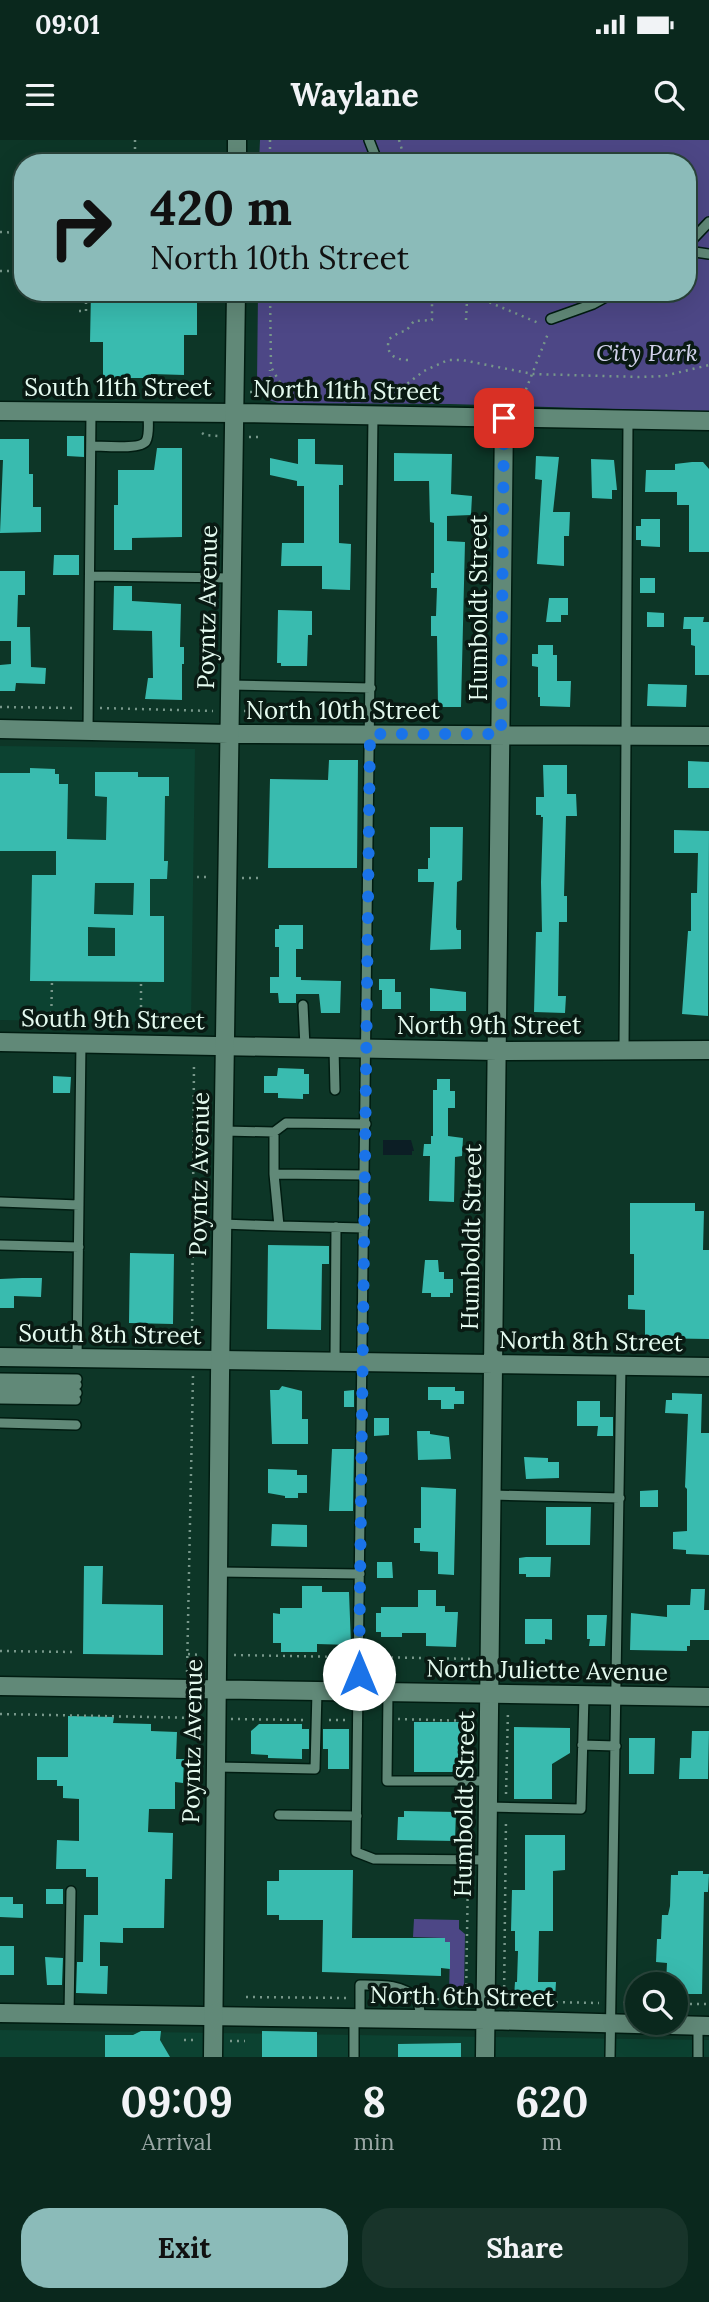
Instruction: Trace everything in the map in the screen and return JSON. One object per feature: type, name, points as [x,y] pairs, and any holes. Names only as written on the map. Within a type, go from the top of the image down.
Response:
[{"type":"street","name":"Poyntz Avenue","points":[[213,2057],[236,301]]},
{"type":"street","name":"North 11th Street","points":[[235,412],[371,407],[513,419],[709,421]]},
{"type":"street","name":"South 11th Street","points":[[0,411],[235,412]]},
{"type":"street","name":"Humboldt Street","points":[[485,2057],[486,2020],[495,2001],[488,1860],[497,1807],[488,1781],[501,734],[513,419]]},
{"type":"street","name":"North 10th Street","points":[[0,729],[229,734],[709,736]]},
{"type":"street","name":"South 9th Street","points":[[0,1042],[226,1046]]},
{"type":"street","name":"North 9th Street","points":[[226,1046],[497,1051],[709,1050]]},
{"type":"street","name":"South 8th Street","points":[[0,1357],[220,1360]]},
{"type":"street","name":"North 8th Street","points":[[220,1360],[709,1367]]},
{"type":"street","name":"North Juliette Avenue","points":[[0,1686],[709,1697]]},
{"type":"street","name":"North 6th Street","points":[[0,2013],[704,2026]]},
{"type":"lane","points":[[696,236],[709,222]]},
{"type":"lane","points":[[551,319],[598,301]]},
{"type":"lane","points":[[371,407],[371,688],[356,1852],[374,1859],[488,1860]]},
{"type":"lane","points":[[88,731],[91,412]]},
{"type":"lane","points":[[92,446],[144,444],[147,440],[148,413]]},
{"type":"lane","points":[[624,1050],[628,421]]},
{"type":"lane","points":[[91,576],[232,579]]},
{"type":"lane","points":[[230,685],[371,688]]},
{"type":"lane","points":[[303,1005],[305,1048]]},
{"type":"lane","points":[[77,1360],[81,1042]]},
{"type":"lane","points":[[334,1048],[335,1090]]},
{"type":"lane","points":[[224,1131],[275,1132],[286,1123],[366,1124]]},
{"type":"lane","points":[[275,1132],[274,1174],[279,1226]]},
{"type":"lane","points":[[274,1174],[365,1175]]},
{"type":"lane","points":[[0,1202],[79,1205]]},
{"type":"lane","points":[[222,1223],[364,1228]]},
{"type":"lane","points":[[335,1361],[336,1227]]},
{"type":"lane","points":[[0,1245],[79,1247]]},
{"type":"lane","points":[[610,2057],[621,1366]]},
{"type":"lane","points":[[0,1378],[77,1389]]},
{"type":"lane","points":[[0,1384],[77,1389]]},
{"type":"lane","points":[[0,1392],[77,1389]]},
{"type":"lane","points":[[0,1399],[77,1389]]},
{"type":"lane","points":[[0,1423],[76,1425]]},
{"type":"lane","points":[[492,1495],[620,1498]]},
{"type":"lane","points":[[218,1572],[360,1574]]},
{"type":"lane","points":[[216,1768],[315,1769],[317,1691]]},
{"type":"lane","points":[[388,1692],[387,1781],[488,1781]]},
{"type":"lane","points":[[497,1807],[581,1809],[583,1695]]},
{"type":"lane","points":[[582,1745],[616,1746]]},
{"type":"lane","points":[[279,1815],[357,1816]]},
{"type":"lane","points":[[69,2014],[71,1891]]},
{"type":"lane","points":[[354,2057],[360,1985],[394,1986],[410,1992],[418,1999],[421,2019]]},
{"type":"lane","points":[[698,2057],[704,2026]]},
{"type":"path","points":[[79,311],[86,311],[86,301]]},
{"type":"path","points":[[270,301],[270,402]]},
{"type":"path","points":[[408,360],[395,359],[391,355],[389,339],[406,331],[414,321],[432,320],[432,301]]},
{"type":"path","points":[[466,320],[467,301]]},
{"type":"path","points":[[486,301],[551,328],[513,419]]},
{"type":"path","points":[[371,407],[381,397],[399,390],[424,371],[448,360],[462,360],[533,374],[664,376],[709,365]]},
{"type":"path","points":[[271,367],[287,398],[301,398]]},
{"type":"path","points":[[202,433],[210,435]]},
{"type":"path","points":[[0,707],[262,711]]},
{"type":"path","points":[[51,1042],[52,981]]},
{"type":"path","points":[[141,982],[141,1043]]},
{"type":"path","points":[[192,1346],[194,1062]]},
{"type":"path","points":[[186,1689],[193,1375]]},
{"type":"path","points":[[0,1651],[73,1652]]},
{"type":"path","points":[[188,1654],[479,1659]]},
{"type":"path","points":[[495,2001],[497,1807],[508,1706]]},
{"type":"path","points":[[0,1714],[250,1719]]},
{"type":"path","points":[[246,1997],[360,1998]]},
{"type":"path","points":[[418,1999],[625,2003]]},
{"type":"path","points":[[688,2004],[709,2004]]},
{"type":"shaded area","points":[[0,746],[195,749],[191,1023],[0,1020]]},
{"type":"shaded area","points":[[0,2030],[709,2040],[709,2057],[0,2057]]},
{"type":"green space","name":"City Park","points":[[260,140],[709,140],[709,412],[450,404],[279,403],[262,395],[257,383],[258,301],[696,301],[696,154],[259,154]]},
{"type":"green space","points":[[414,1919],[459,1920],[459,1929],[465,1934],[464,1988],[454,1998],[449,1998],[450,1942],[445,1942],[444,1938],[413,1937]]},
{"type":"water","points":[[383,1140],[411,1140],[414,1151],[412,1155],[383,1155]]},
{"type":"building","points":[[91,301],[197,301],[197,335],[184,335],[184,375],[151,374],[151,378],[103,378],[103,342],[90,342]]},
{"type":"building","points":[[67,436],[84,436],[84,457],[67,456]]},
{"type":"building","points":[[0,439],[29,439],[33,507],[41,507],[41,532],[0,533],[3,460],[0,460]]},
{"type":"building","points":[[298,439],[315,439],[315,464],[343,465],[343,485],[339,485],[339,543],[351,544],[350,590],[322,589],[322,566],[281,566],[282,543],[304,543],[304,486],[297,486],[297,481],[270,475],[270,458],[298,464]]},
{"type":"building","points":[[157,448],[182,448],[182,537],[132,538],[132,550],[114,550],[114,505],[118,505],[118,470],[154,470]]},
{"type":"building","points":[[394,453],[452,454],[451,494],[472,496],[471,515],[447,516],[447,541],[465,542],[461,707],[438,707],[437,636],[431,636],[431,616],[436,616],[437,588],[431,588],[431,573],[434,573],[434,523],[430,522],[429,481],[394,481]]},
{"type":"building","points":[[536,456],[559,457],[553,512],[570,512],[569,536],[564,536],[564,566],[537,564],[542,480],[535,479]]},
{"type":"building","points":[[591,459],[614,460],[617,490],[612,490],[612,499],[592,498]]},
{"type":"building","points":[[703,462],[709,469],[709,552],[689,552],[689,505],[677,505],[677,492],[645,492],[646,470],[675,470],[675,464]]},
{"type":"building","points":[[641,519],[660,519],[660,547],[641,546],[641,540],[636,540],[636,526],[641,526]]},
{"type":"building","points":[[54,555],[79,555],[79,575],[53,575]]},
{"type":"building","points":[[0,571],[25,571],[25,595],[18,595],[17,627],[30,627],[31,667],[46,668],[45,684],[16,683],[15,691],[0,691],[0,665],[11,664],[11,641],[0,641]]},
{"type":"building","points":[[640,578],[655,578],[655,593],[640,593]]},
{"type":"building","points":[[114,586],[132,586],[132,601],[181,604],[180,647],[184,647],[182,700],[145,699],[148,678],[153,678],[152,631],[113,630]]},
{"type":"building","points":[[549,598],[568,598],[568,615],[561,615],[561,622],[546,622]]},
{"type":"building","points":[[278,610],[312,611],[312,635],[308,635],[307,666],[281,666],[281,663],[277,663]]},
{"type":"building","points":[[647,612],[664,613],[664,627],[647,627]]},
{"type":"building","points":[[684,617],[704,617],[703,622],[709,622],[709,675],[695,675],[695,646],[691,645],[691,629],[683,629]]},
{"type":"building","points":[[538,645],[553,645],[553,655],[557,655],[557,681],[571,681],[570,707],[540,706],[538,667],[532,666],[532,654],[538,654]]},
{"type":"building","points":[[648,684],[687,685],[686,707],[647,706]]},
{"type":"building","points":[[329,760],[358,760],[357,868],[268,868],[270,779],[328,780]]},
{"type":"building","points":[[688,761],[709,762],[709,788],[688,788]]},
{"type":"building","points":[[543,765],[567,765],[567,794],[576,794],[577,816],[566,816],[564,896],[567,896],[567,922],[559,922],[558,996],[566,996],[565,1013],[534,1012],[536,932],[542,932],[543,817],[536,815],[536,797],[544,797]]},
{"type":"building","points":[[30,768],[55,769],[55,774],[59,774],[59,784],[68,784],[67,839],[106,840],[107,797],[95,796],[95,772],[138,772],[138,777],[169,777],[169,796],[165,796],[164,861],[168,861],[167,879],[150,879],[150,916],[164,916],[164,982],[30,981],[32,875],[56,875],[56,851],[0,851],[0,773],[30,773]],"holes":[[[95,883],[134,883],[133,915],[94,914]],[[88,927],[115,928],[115,956],[88,956]]]},
{"type":"building","points":[[430,827],[463,827],[462,880],[457,882],[456,927],[461,930],[461,949],[430,950],[434,882],[418,882],[418,869],[428,869]]},
{"type":"building","points":[[674,830],[709,831],[708,1016],[682,1014],[688,931],[691,931],[691,893],[697,893],[698,853],[674,853]]},
{"type":"building","points":[[279,925],[303,925],[303,949],[296,949],[296,977],[301,977],[301,980],[341,981],[340,1013],[321,1013],[319,994],[296,994],[296,1003],[279,1003],[278,993],[270,993],[270,977],[279,977],[279,947],[275,947],[275,929],[279,929]]},
{"type":"building","points":[[379,979],[395,979],[395,992],[401,992],[401,1009],[382,1009]]},
{"type":"building","points":[[430,988],[466,992],[466,1011],[430,1011]]},
{"type":"building","points":[[278,1068],[304,1069],[304,1074],[309,1074],[309,1094],[303,1094],[303,1099],[278,1098],[278,1093],[264,1093],[264,1076],[277,1076]]},
{"type":"building","points":[[53,1076],[71,1077],[70,1093],[53,1093]]},
{"type":"building","points":[[437,1079],[450,1079],[450,1091],[455,1091],[455,1108],[448,1108],[448,1136],[463,1138],[462,1156],[455,1157],[454,1202],[429,1201],[430,1156],[423,1156],[424,1144],[431,1144],[433,1136],[433,1090],[437,1090]]},
{"type":"building","points":[[630,1203],[695,1203],[695,1211],[704,1211],[703,1250],[709,1250],[709,1339],[645,1338],[645,1310],[628,1309],[628,1295],[634,1295],[634,1254],[630,1254]]},
{"type":"building","points":[[268,1245],[329,1246],[329,1264],[322,1264],[321,1330],[267,1329]]},
{"type":"building","points":[[130,1253],[174,1254],[173,1324],[129,1323]]},
{"type":"building","points":[[425,1260],[438,1260],[439,1272],[444,1272],[444,1279],[453,1279],[453,1293],[450,1293],[450,1297],[431,1297],[431,1293],[422,1293]]},
{"type":"building","points":[[42,1278],[41,1297],[14,1296],[14,1308],[0,1308],[0,1279]]},
{"type":"building","points":[[282,1386],[302,1391],[302,1419],[308,1419],[308,1444],[272,1444],[270,1390],[279,1390]]},
{"type":"building","points":[[428,1387],[455,1387],[455,1391],[464,1391],[464,1404],[454,1404],[454,1409],[441,1409],[441,1400],[428,1400]]},
{"type":"building","points":[[354,1390],[354,1407],[344,1407],[344,1391]]},
{"type":"building","points":[[672,1393],[702,1394],[701,1433],[709,1433],[709,1555],[686,1554],[686,1550],[673,1549],[673,1532],[687,1531],[685,1487],[688,1414],[665,1413],[666,1400],[672,1400]]},
{"type":"building","points":[[577,1401],[600,1401],[600,1417],[613,1417],[613,1436],[597,1436],[598,1426],[577,1426]]},
{"type":"building","points":[[374,1418],[389,1418],[389,1435],[374,1436]]},
{"type":"building","points":[[417,1431],[430,1431],[430,1434],[449,1437],[451,1459],[418,1460]]},
{"type":"building","points":[[332,1449],[354,1449],[353,1511],[329,1511]]},
{"type":"building","points":[[524,1457],[548,1458],[548,1462],[559,1462],[559,1478],[526,1479]]},
{"type":"building","points":[[268,1469],[297,1470],[297,1475],[307,1475],[307,1493],[298,1493],[298,1498],[285,1498],[268,1493]]},
{"type":"building","points":[[421,1487],[456,1489],[454,1575],[438,1574],[438,1552],[420,1551],[420,1543],[414,1543],[414,1528],[421,1528]]},
{"type":"building","points":[[658,1490],[658,1507],[640,1507],[640,1491]]},
{"type":"building","points":[[546,1507],[591,1507],[590,1545],[546,1545]]},
{"type":"building","points":[[272,1524],[307,1525],[307,1547],[271,1546]]},
{"type":"building","points":[[551,1557],[550,1577],[526,1577],[526,1574],[519,1574],[519,1558]]},
{"type":"building","points":[[377,1562],[392,1562],[393,1578],[377,1578]]},
{"type":"building","points":[[84,1566],[103,1566],[102,1604],[163,1605],[163,1655],[83,1654]]},
{"type":"building","points":[[302,1586],[322,1586],[322,1592],[349,1592],[351,1645],[317,1644],[317,1652],[281,1652],[281,1643],[273,1643],[273,1613],[280,1614],[280,1608],[302,1608]]},
{"type":"building","points":[[691,1589],[705,1589],[704,1610],[709,1610],[709,1640],[690,1640],[687,1651],[630,1650],[631,1613],[667,1617],[667,1605],[690,1605]]},
{"type":"building","points":[[418,1590],[436,1590],[436,1606],[445,1606],[445,1612],[458,1612],[456,1647],[426,1646],[426,1633],[402,1633],[402,1637],[381,1637],[381,1632],[376,1632],[376,1613],[381,1613],[381,1607],[418,1607]]},
{"type":"building","points":[[587,1615],[607,1615],[605,1646],[589,1646]]},
{"type":"building","points":[[525,1619],[552,1619],[552,1640],[545,1639],[545,1644],[525,1644]]},
{"type":"building","points":[[68,1716],[114,1717],[113,1723],[151,1724],[151,1731],[177,1732],[176,1759],[184,1759],[183,1783],[175,1782],[175,1809],[149,1809],[148,1832],[173,1833],[172,1879],[165,1879],[164,1928],[123,1928],[123,1943],[100,1942],[100,1966],[108,1966],[107,1994],[76,1993],[77,1962],[83,1962],[84,1915],[98,1915],[98,1877],[86,1877],[86,1869],[56,1869],[57,1840],[79,1841],[79,1799],[63,1798],[63,1786],[57,1786],[57,1780],[37,1780],[37,1757],[68,1757]]},
{"type":"building","points":[[414,1722],[464,1722],[463,1772],[414,1772]]},
{"type":"building","points":[[259,1724],[302,1724],[302,1729],[309,1729],[309,1749],[302,1749],[302,1759],[268,1758],[268,1755],[251,1754],[251,1731]]},
{"type":"building","points":[[514,1727],[570,1728],[570,1753],[552,1764],[552,1799],[514,1799]]},
{"type":"building","points":[[323,1729],[349,1729],[349,1769],[328,1769],[328,1749],[323,1749]]},
{"type":"building","points":[[692,1731],[709,1731],[708,1779],[679,1779],[680,1758],[691,1758]]},
{"type":"building","points":[[629,1738],[655,1738],[654,1774],[629,1774]]},
{"type":"building","points":[[404,1811],[456,1812],[455,1841],[397,1840],[398,1817],[404,1817]]},
{"type":"building","points":[[525,1835],[565,1835],[565,1870],[553,1871],[553,1931],[539,1931],[538,1982],[556,1982],[555,1998],[514,1998],[518,1951],[515,1951],[515,1931],[511,1931],[512,1890],[525,1890]]},
{"type":"building","points":[[279,1870],[353,1870],[352,1938],[445,1938],[445,1942],[450,1942],[450,1969],[441,1968],[441,1976],[322,1972],[323,1920],[279,1920],[279,1915],[267,1915],[267,1881],[279,1881]]},
{"type":"building","points":[[678,1871],[703,1871],[703,1874],[709,1874],[708,1892],[704,1892],[702,1994],[688,1994],[688,1972],[667,1972],[667,1963],[656,1962],[662,1915],[668,1915],[670,1906],[671,1875],[678,1875]]},
{"type":"building","points":[[46,1889],[63,1889],[63,1904],[46,1904]]},
{"type":"building","points":[[0,1897],[13,1897],[13,1904],[23,1904],[23,1918],[0,1917]]},
{"type":"building","points":[[0,1946],[14,1946],[14,1975],[0,1975]]},
{"type":"building","points":[[45,1957],[63,1958],[62,1985],[47,1985]]},
{"type":"building","points":[[141,2031],[161,2031],[160,2040],[170,2057],[105,2057],[105,2035],[133,2035]]},
{"type":"building","points":[[262,2031],[317,2032],[317,2057],[262,2057]]},
{"type":"building","points":[[461,2043],[461,2057],[398,2057],[398,2044]]},
{"type":"route","points":[[359,1674],[370,734],[501,734],[504,418]]}]
